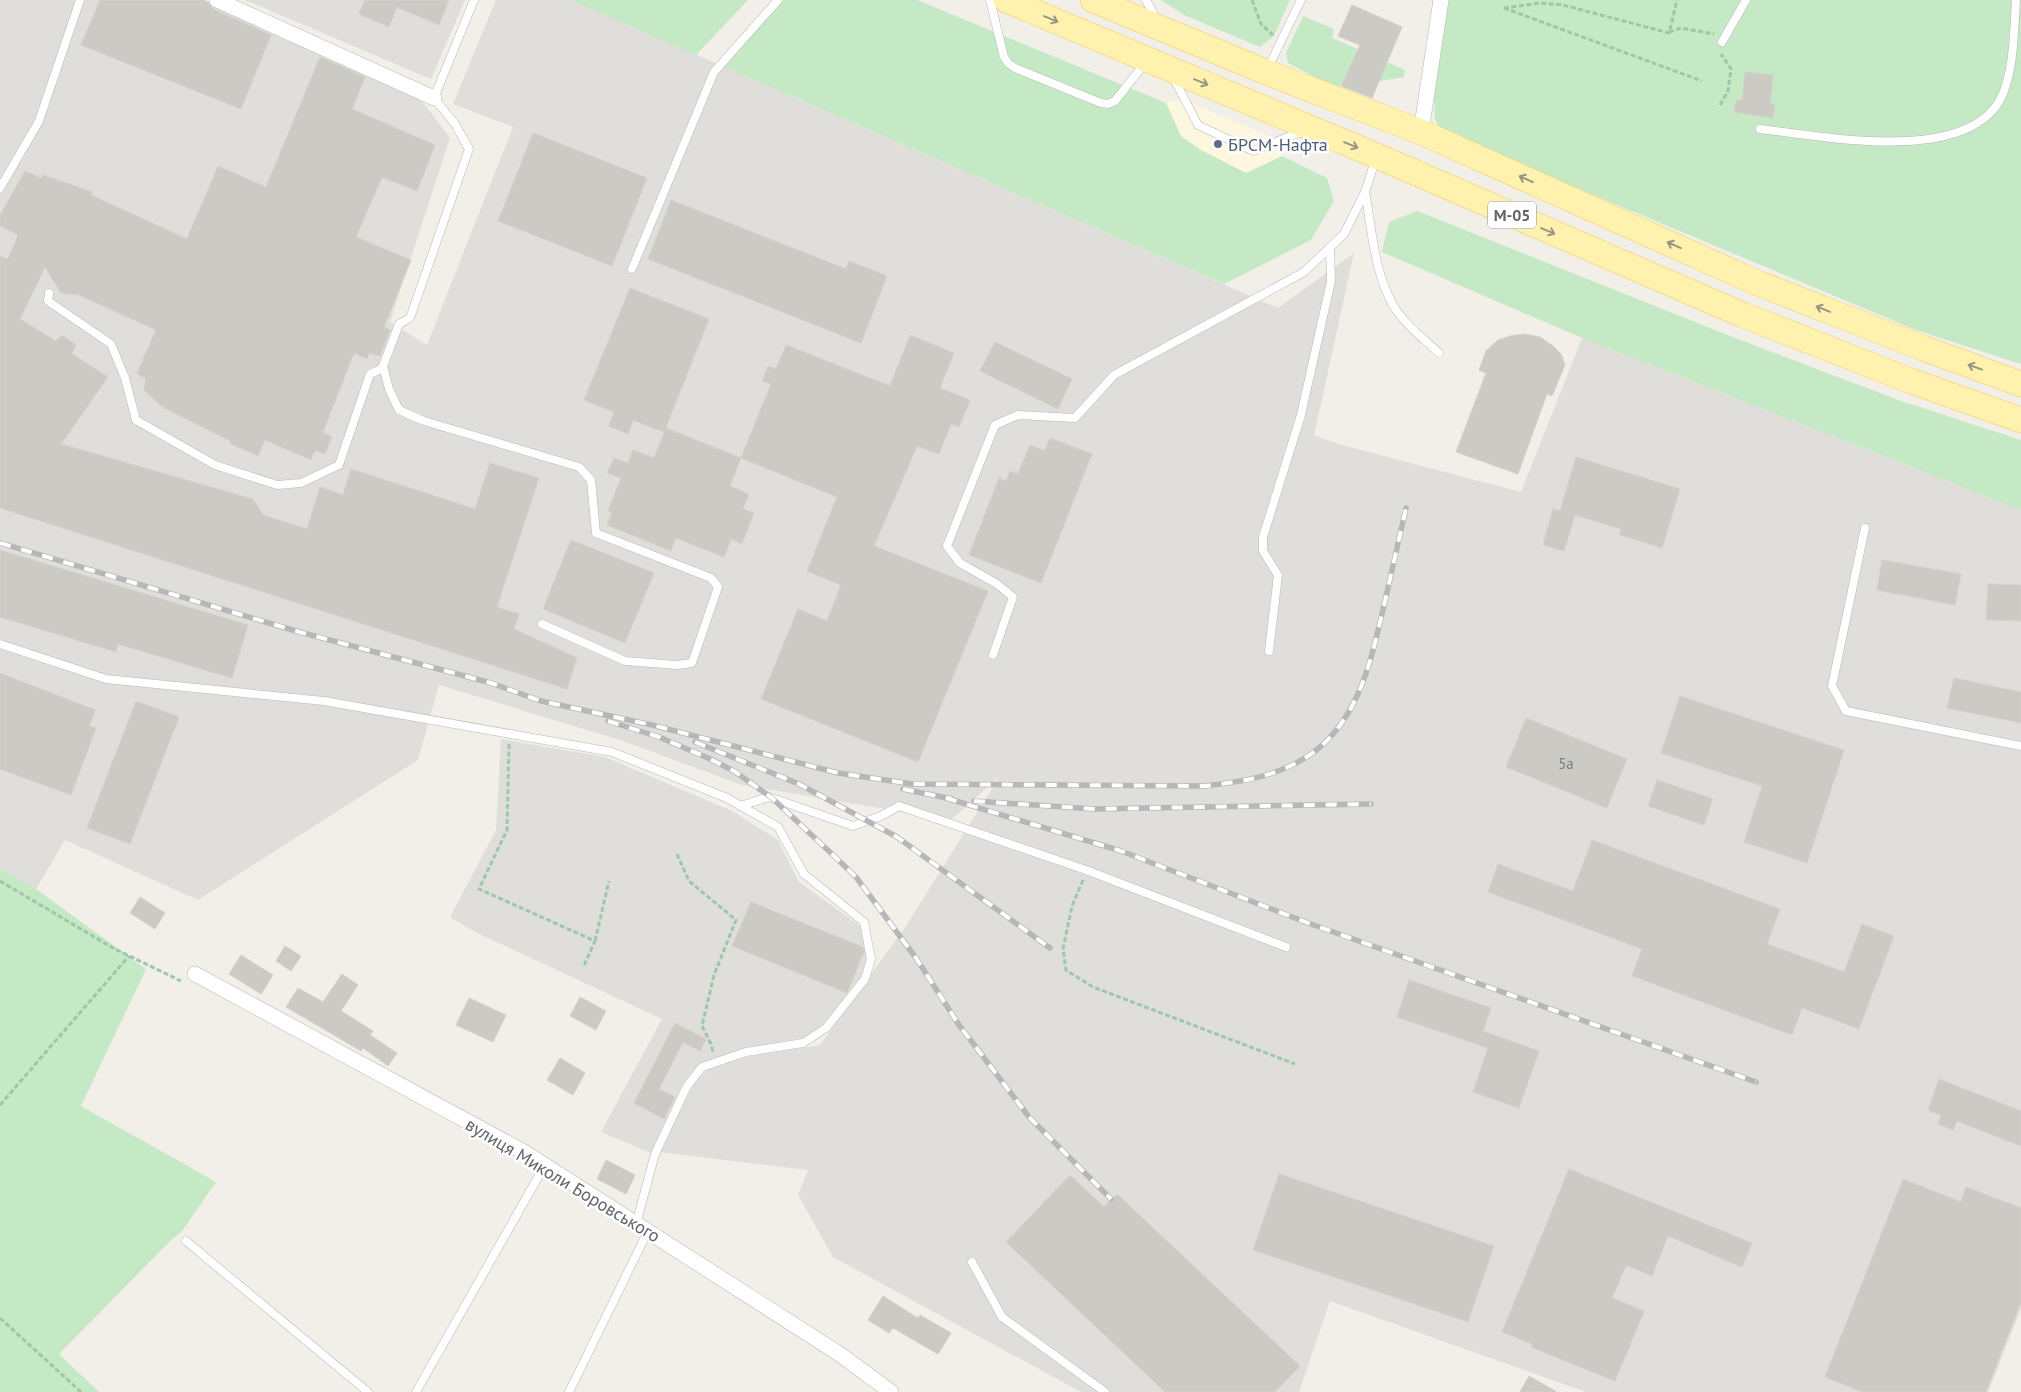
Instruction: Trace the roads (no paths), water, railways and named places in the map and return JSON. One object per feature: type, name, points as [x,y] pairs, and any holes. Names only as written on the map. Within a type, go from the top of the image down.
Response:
[{"type":"main road","name":"М-05","points":[[1006,0],[1377,156],[1742,315],[1911,381],[2021,420]]},
{"type":"main road","name":"М-05","points":[[1093,0],[1266,72],[1421,132],[1755,282],[2021,384]]},
{"type":"street","points":[[217,0],[434,98]]},
{"type":"street","points":[[1421,132],[1441,0]]},
{"type":"street","name":"вулиця Миколи Боровського","points":[[195,974],[545,1165],[841,1355],[891,1392]]},
{"type":"lane","points":[[0,188],[39,121],[80,0]]},
{"type":"lane","points":[[50,293],[48,301],[111,344],[126,378],[136,420],[215,465],[277,485],[301,483],[339,465],[370,374],[383,366],[399,324],[410,318],[469,149],[455,124],[434,98],[474,0]]},
{"type":"lane","points":[[632,269],[714,72],[778,0]]},
{"type":"lane","points":[[990,0],[1004,57],[1008,63],[1015,68],[1101,104],[1115,101],[1158,65],[1198,126],[1253,151],[1310,128]]},
{"type":"lane","points":[[1146,0],[1161,28]]},
{"type":"lane","points":[[1266,72],[1301,0]]},
{"type":"lane","points":[[1724,40],[1746,0]]},
{"type":"lane","points":[[1760,129],[1883,143],[1942,137],[1978,125],[2000,101],[2011,67],[2016,0]]},
{"type":"lane","points":[[993,655],[1013,597],[997,584],[960,563],[947,546],[995,425],[1018,415],[1075,418],[1114,375],[1304,272],[1344,234],[1365,192],[1377,156]]},
{"type":"lane","points":[[1365,192],[1378,262],[1385,286],[1394,306],[1407,323],[1439,353]]},
{"type":"lane","points":[[1269,651],[1278,575],[1263,552],[1263,536],[1301,414],[1331,281],[1330,247]]},
{"type":"lane","points":[[383,366],[389,389],[399,410],[424,421],[579,467],[591,480],[596,533],[711,578],[718,587],[692,663],[677,665],[625,661],[542,624]]},
{"type":"lane","points":[[1865,528],[1832,686],[1846,711],[2021,746]]},
{"type":"lane","points":[[0,644],[106,679],[324,700],[612,752],[727,798],[778,827],[804,874],[864,922],[871,959],[865,979],[826,1028],[803,1043],[746,1052],[702,1067],[687,1086],[655,1154],[642,1228],[569,1392]]},
{"type":"lane","points":[[740,806],[769,796],[852,826],[881,816],[899,806],[1086,870],[1286,947]]},
{"type":"lane","points":[[416,1392],[545,1165]]},
{"type":"lane","points":[[186,1241],[368,1392]]},
{"type":"lane","points":[[972,1262],[1002,1317],[1105,1392]]},
{"type":"railway","points":[[0,543],[296,631],[491,683],[541,701],[652,725],[838,773],[912,784],[1204,786],[1231,783],[1271,774],[1283,769],[1308,756],[1326,742],[1340,725],[1352,707],[1369,665],[1406,508]]},
{"type":"railway","points":[[608,721],[659,737],[734,771],[772,798],[832,854],[856,877],[916,958],[959,1025],[1029,1117],[1111,1199]]},
{"type":"railway","points":[[695,742],[799,784],[897,837],[1050,948]]},
{"type":"railway","points":[[903,789],[952,799]]},
{"type":"railway","points":[[946,798],[1121,851],[1308,923],[1756,1082]]},
{"type":"railway","points":[[974,801],[1094,809],[1371,804]]},
{"type":"place","name":"БРСМ-Нафта","points":[[1218,144]]}]
